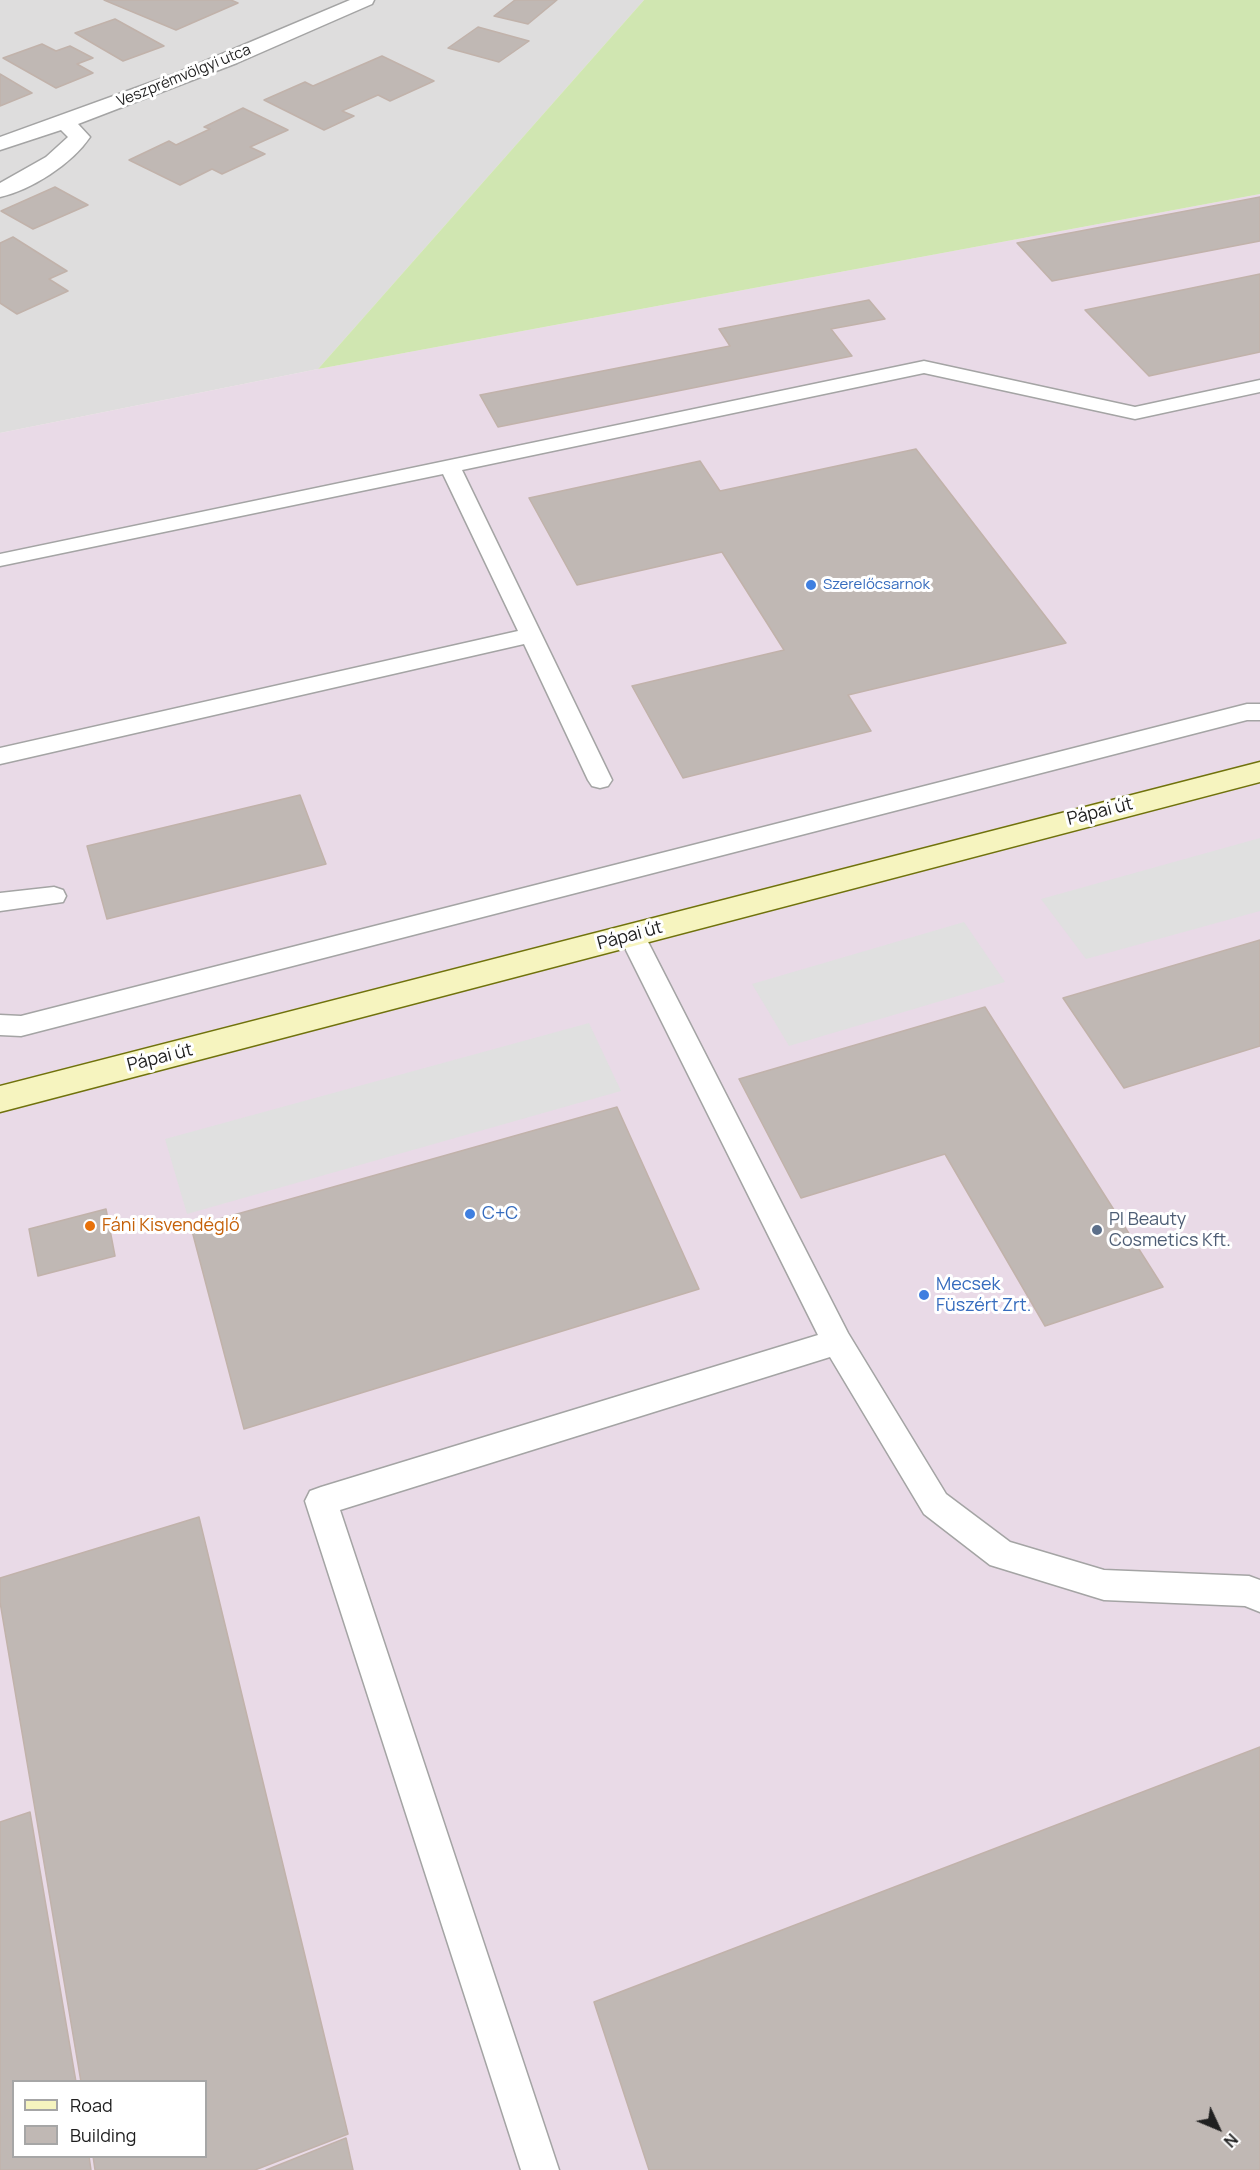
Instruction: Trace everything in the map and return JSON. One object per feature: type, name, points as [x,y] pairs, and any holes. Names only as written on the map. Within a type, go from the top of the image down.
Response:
[{"type":"main road","name":"Pápai út","points":[[0,1099],[632,936],[954,849],[1260,772]]},
{"type":"street","name":"Veszprémvölgyi utca","points":[[0,144],[65,123],[221,62],[365,0]]},
{"type":"street","points":[[0,191],[38,172],[66,153],[80,137],[65,123]]},
{"type":"lane","points":[[0,560],[924,367],[1135,413],[1260,386]]},
{"type":"lane","points":[[450,466],[600,780]]},
{"type":"lane","points":[[0,756],[531,635]]},
{"type":"lane","points":[[0,1025],[33,1023],[1248,711],[1260,712]]},
{"type":"lane","points":[[0,902],[54,896]]},
{"type":"lane","points":[[632,936],[837,1342],[935,1504],[1001,1554],[1104,1585],[1249,1591],[1260,1597]]},
{"type":"lane","points":[[540,2170],[321,1501],[837,1342]]},
{"type":"shaded area","points":[[0,0],[644,0],[318,369],[0,433]]},
{"type":"shaded area","points":[[1260,194],[1260,2170],[0,2170],[0,433],[318,369]]},
{"type":"shaded area","points":[[1260,838],[1260,911],[1086,959],[1041,899]]},
{"type":"shaded area","points":[[964,922],[1005,982],[789,1046],[752,984]]},
{"type":"shaded area","points":[[589,1023],[621,1091],[187,1214],[165,1139]]},
{"type":"green space","points":[[644,0],[1260,0],[1260,194],[318,369]]},
{"type":"building","points":[[104,0],[231,0],[238,3],[176,30]]},
{"type":"building","points":[[515,0],[557,0],[528,24],[494,16]]},
{"type":"building","points":[[115,19],[164,46],[123,61],[75,33]]},
{"type":"building","points":[[478,27],[529,41],[499,62],[448,48]]},
{"type":"building","points":[[42,44],[56,51],[70,46],[93,58],[77,64],[93,73],[56,88],[3,58]]},
{"type":"building","points":[[382,56],[434,81],[390,101],[378,95],[342,111],[354,116],[324,130],[264,100],[305,82],[313,86]]},
{"type":"building","points":[[0,74],[32,93],[0,106]]},
{"type":"building","points":[[243,108],[288,130],[250,147],[265,154],[222,174],[212,169],[180,185],[129,160],[169,141],[176,145],[210,129],[204,127]]},
{"type":"building","points":[[55,187],[88,205],[33,229],[1,211]]},
{"type":"building","points":[[1260,197],[1260,241],[1052,281],[1017,243]]},
{"type":"building","points":[[13,237],[67,271],[49,279],[68,291],[17,314],[0,303],[0,243]]},
{"type":"building","points":[[1260,274],[1260,352],[1149,376],[1085,310]]},
{"type":"building","points":[[869,300],[885,319],[831,329],[852,356],[498,427],[480,395],[730,346],[719,329]]},
{"type":"building","points":[[916,449],[1066,643],[848,695],[871,731],[683,778],[632,686],[784,650],[722,552],[577,585],[529,498],[700,461],[720,491]]},
{"type":"building","points":[[300,795],[326,864],[107,919],[87,846]]},
{"type":"building","points":[[1260,940],[1260,1046],[1124,1088],[1063,998]]},
{"type":"building","points":[[985,1007],[1163,1287],[1045,1326],[945,1154],[801,1198],[739,1079]]},
{"type":"building","points":[[617,1107],[699,1289],[244,1429],[191,1227]]},
{"type":"building","points":[[106,1209],[115,1256],[38,1276],[29,1229]]},
{"type":"building","points":[[199,1517],[348,2134],[255,2170],[95,2170],[93,2158],[207,2158],[207,2080],[81,2080],[0,1602],[0,1578]]},
{"type":"building","points":[[1260,1747],[1260,2170],[649,2170],[594,2002]]},
{"type":"building","points":[[30,1812],[76,2080],[12,2080],[12,2158],[89,2158],[91,2170],[0,2170],[0,1822]]},
{"type":"building","points":[[346,2138],[353,2170],[266,2170]]},
{"type":"place","name":"Szerelőcsarnok","points":[[811,585]]},
{"type":"place","name":"C+C","points":[[470,1214]]},
{"type":"place","name":"Fáni Kisvendéglő","points":[[90,1226]]},
{"type":"place","name":"Pl Beauty Cosmetics Kft.","points":[[1097,1230]]},
{"type":"place","name":"Mecsek Füszért Zrt.","points":[[924,1295]]}]
